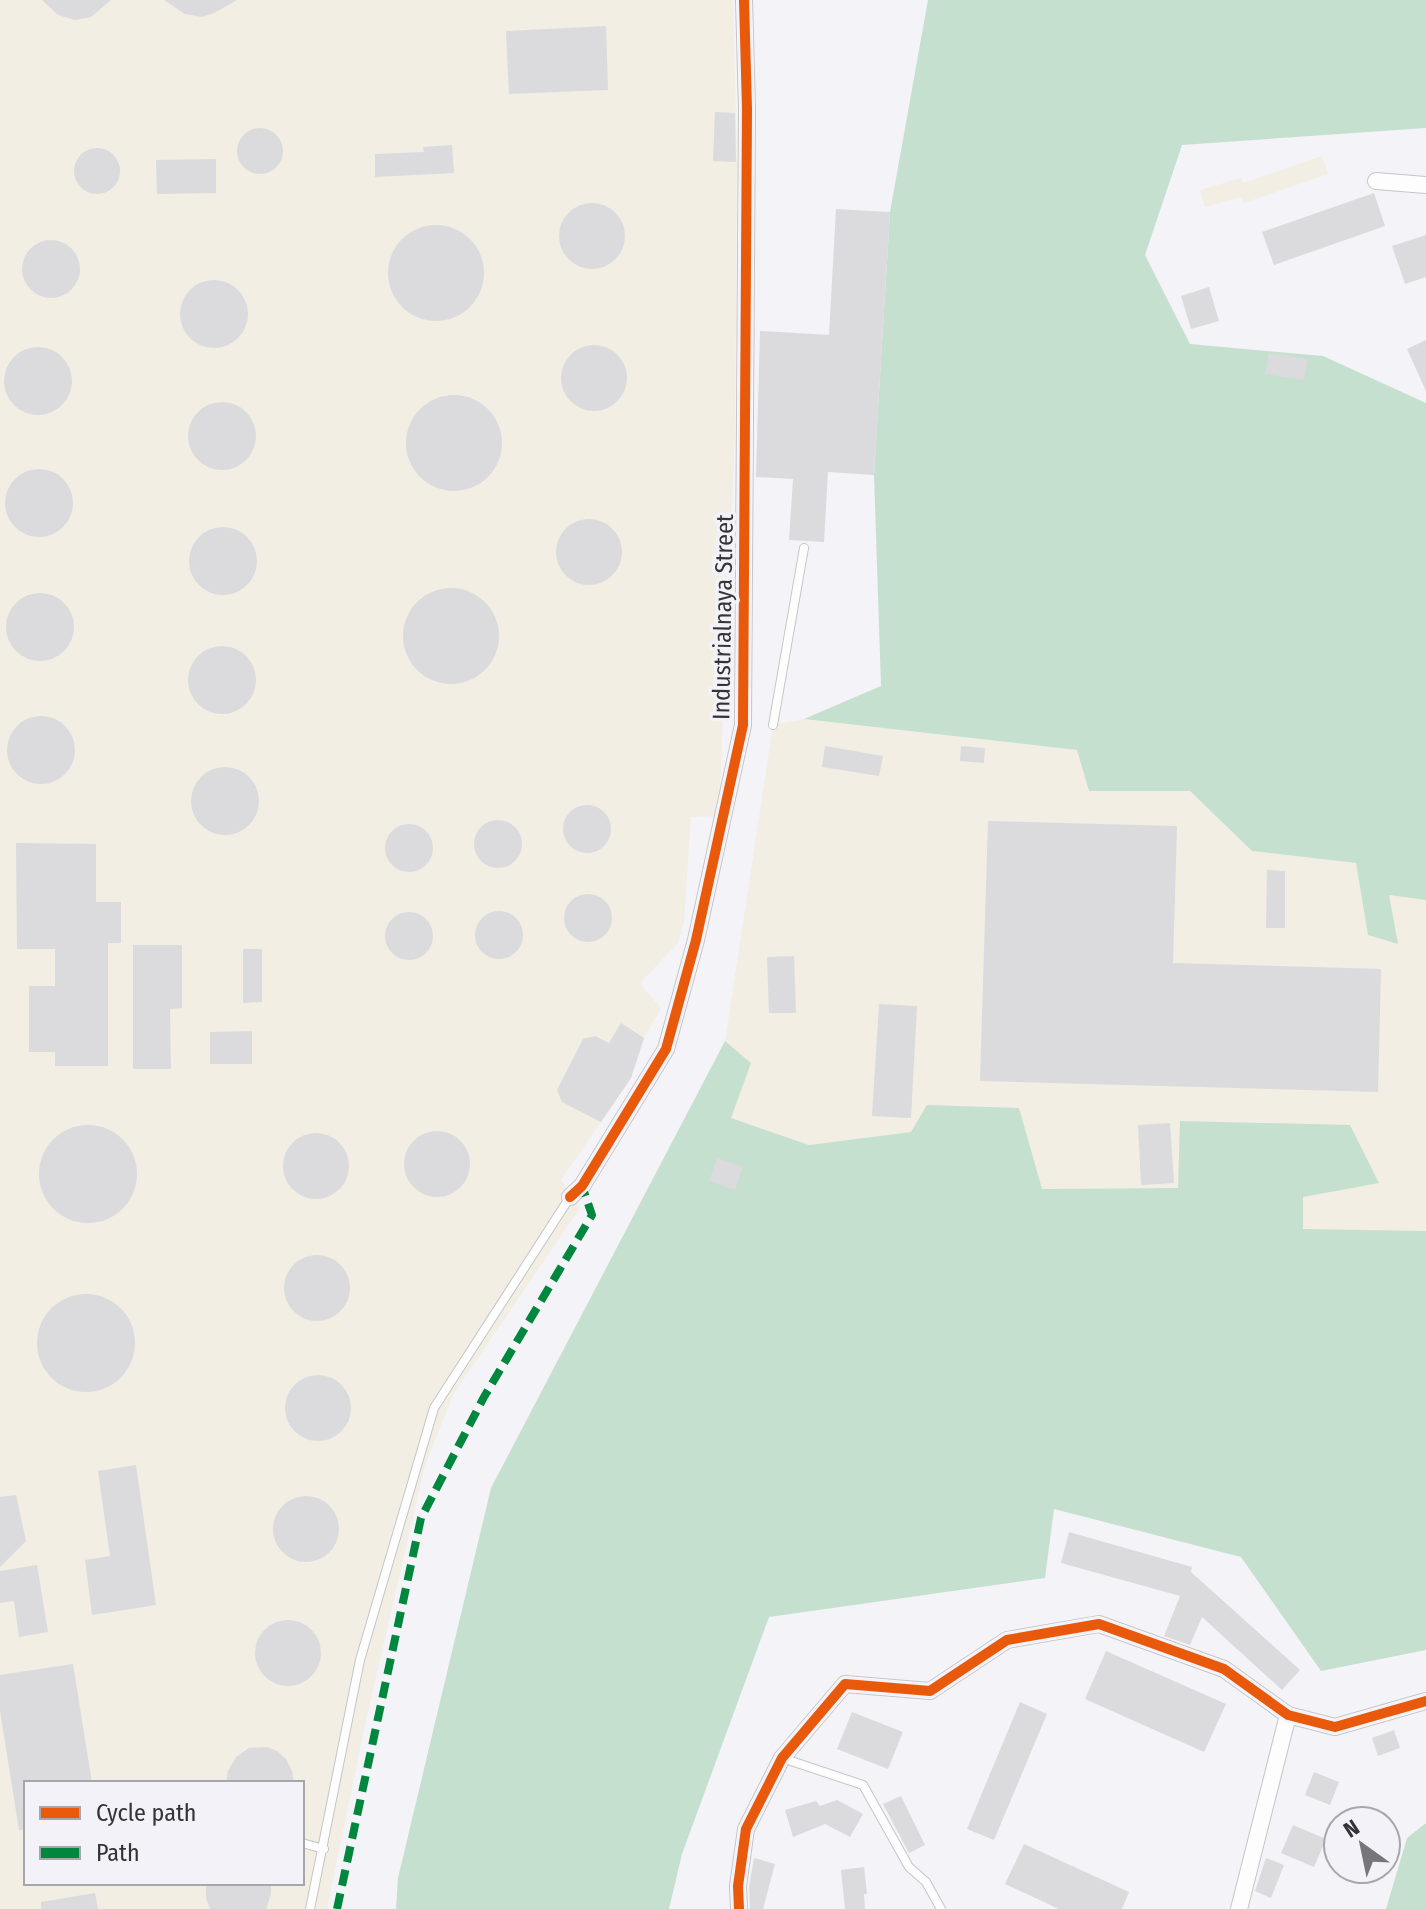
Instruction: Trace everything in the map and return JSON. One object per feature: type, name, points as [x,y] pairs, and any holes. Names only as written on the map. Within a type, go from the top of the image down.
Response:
[{"type":"street","name":"Industrialnaya Street","points":[[570,1197],[582,1186],[666,1049],[696,940],[743,725],[747,109],[744,0]]},
{"type":"street","points":[[1376,181],[1426,185]]},
{"type":"street","points":[[739,1909],[738,1886],[746,1829],[782,1758],[845,1684],[930,1691],[1007,1640],[1099,1624],[1224,1669],[1288,1715],[1335,1727],[1426,1701]]},
{"type":"street","points":[[1239,1909],[1288,1715]]},
{"type":"lane","points":[[773,725],[804,548]]},
{"type":"lane","points":[[310,1909],[360,1660],[434,1408],[570,1197]]},
{"type":"lane","points":[[782,1758],[863,1785],[909,1867],[926,1882],[941,1909]]},
{"type":"lane","points":[[304,1844],[324,1849]]},
{"type":"shaded area","points":[[0,0],[733,0],[737,162],[735,431],[719,816],[691,817],[684,921],[678,943],[641,982],[661,1008],[644,1038],[631,1078],[561,1180],[580,1208],[454,1393],[425,1465],[365,1725],[327,1909],[0,1909]]},
{"type":"shaded area","points":[[1322,156],[1328,174],[1244,203],[1241,197],[1205,207],[1200,190],[1241,178],[1243,183]]},
{"type":"shaded area","points":[[804,719],[1077,750],[1089,791],[1190,791],[1252,851],[1356,863],[1388,895],[1426,900],[1426,1231],[1303,1230],[1302,1197],[1181,1122],[1179,1188],[1041,1189],[912,1132],[809,1145],[730,1118],[750,1063],[725,1042],[773,725]]},
{"type":"green space","points":[[928,0],[1426,0],[1426,128],[1182,145],[1145,255],[1190,344],[1323,356],[1426,403],[1426,900],[1389,895],[1398,944],[1368,935],[1356,863],[1252,851],[1190,791],[1089,791],[1077,750],[804,719],[881,686],[874,475],[890,212]]},
{"type":"green space","points":[[725,1041],[751,1063],[731,1118],[809,1145],[911,1132],[927,1105],[1019,1108],[1042,1189],[1178,1188],[1180,1121],[1350,1125],[1379,1183],[1303,1197],[1303,1229],[1426,1231],[1426,1650],[1321,1671],[1241,1557],[1054,1509],[1045,1578],[769,1617],[682,1854],[669,1909],[396,1909],[398,1878],[491,1488]]},
{"type":"green space","points":[[1426,1823],[1426,1909],[1386,1909],[1393,1885],[1402,1885],[1402,1855],[1407,1838]]},
{"type":"building","points":[[42,0],[111,0],[91,17],[75,20],[58,15]]},
{"type":"building","points":[[164,0],[237,0],[202,17],[185,14]]},
{"type":"building","points":[[606,26],[608,90],[509,94],[506,31]]},
{"type":"building","points":[[715,112],[735,113],[736,162],[713,161]]},
{"type":"building","points":[[260,128],[276,135],[283,151],[276,167],[260,174],[244,167],[237,151],[244,135]]},
{"type":"building","points":[[452,145],[454,173],[375,177],[375,154],[424,152],[423,147]]},
{"type":"building","points":[[97,148],[113,155],[120,171],[113,187],[97,194],[81,187],[74,171],[81,155]]},
{"type":"building","points":[[216,159],[216,193],[157,194],[156,160]]},
{"type":"building","points":[[1374,193],[1385,226],[1274,265],[1262,232]]},
{"type":"building","points":[[585,203],[599,203],[611,208],[620,217],[625,236],[623,249],[616,260],[599,269],[585,269],[573,264],[564,255],[559,243],[559,229],[564,217],[573,208]]},
{"type":"building","points":[[836,209],[890,212],[874,475],[828,472],[824,542],[789,540],[793,479],[756,477],[760,331],[829,335]]},
{"type":"building","points":[[436,225],[454,229],[470,239],[480,255],[484,273],[480,291],[470,307],[454,317],[436,321],[418,317],[402,307],[392,291],[388,273],[392,255],[402,239],[418,229]]},
{"type":"building","points":[[1426,235],[1426,277],[1405,284],[1392,246]]},
{"type":"building","points":[[51,240],[72,248],[80,269],[72,290],[51,298],[30,290],[22,269],[30,248]]},
{"type":"building","points":[[214,280],[227,282],[238,290],[246,301],[246,327],[238,338],[227,346],[214,348],[201,346],[190,338],[182,327],[180,314],[182,301],[190,290],[201,282]]},
{"type":"building","points":[[1209,287],[1219,321],[1191,329],[1181,296]]},
{"type":"building","points":[[1426,340],[1426,391],[1407,349]]},
{"type":"building","points":[[587,345],[601,345],[613,350],[622,359],[627,378],[625,391],[618,402],[601,411],[587,411],[575,406],[566,397],[561,385],[561,371],[566,359],[575,350]]},
{"type":"building","points":[[38,347],[51,349],[62,357],[70,368],[70,394],[62,405],[51,413],[38,415],[25,413],[14,405],[6,394],[4,381],[6,368],[14,357],[25,349]]},
{"type":"building","points":[[1269,353],[1308,359],[1304,380],[1265,374]]},
{"type":"building","points":[[454,395],[472,399],[488,409],[498,425],[502,443],[498,461],[488,477],[472,487],[454,491],[436,487],[420,477],[410,461],[406,443],[410,425],[420,409],[436,399]]},
{"type":"building","points":[[222,402],[235,404],[246,412],[254,423],[254,449],[246,460],[235,468],[222,470],[209,468],[198,460],[190,449],[188,436],[190,423],[198,412],[209,404]]},
{"type":"building","points":[[39,469],[52,471],[63,479],[71,490],[71,516],[63,527],[52,535],[39,537],[26,535],[15,527],[7,516],[5,503],[7,490],[15,479],[26,471]]},
{"type":"building","points":[[582,519],[596,519],[608,524],[617,533],[622,552],[620,565],[613,576],[596,585],[582,585],[570,580],[561,571],[556,559],[556,545],[561,533],[570,524]]},
{"type":"building","points":[[223,527],[236,529],[247,537],[255,548],[255,574],[247,585],[236,593],[223,595],[210,593],[199,585],[191,574],[189,561],[191,548],[199,537],[210,529]]},
{"type":"building","points":[[451,588],[469,592],[485,602],[495,618],[499,636],[495,654],[485,670],[469,680],[451,684],[433,680],[417,670],[407,654],[403,636],[407,618],[417,602],[433,592]]},
{"type":"building","points":[[40,593],[53,595],[64,603],[72,614],[72,640],[64,651],[53,659],[40,661],[27,659],[16,651],[8,640],[6,627],[8,614],[16,603],[27,595]]},
{"type":"building","points":[[222,646],[235,648],[246,656],[254,667],[254,693],[246,704],[235,712],[222,714],[209,712],[198,704],[190,693],[188,680],[190,667],[198,656],[209,648]]},
{"type":"building","points":[[41,716],[54,718],[65,726],[73,737],[73,763],[65,774],[54,782],[41,784],[28,782],[17,774],[9,763],[7,750],[9,737],[17,726],[28,718]]},
{"type":"building","points":[[825,746],[883,756],[879,776],[822,767]]},
{"type":"building","points":[[961,746],[985,748],[984,763],[960,761]]},
{"type":"building","points":[[225,767],[238,769],[249,777],[257,788],[257,814],[249,825],[238,833],[225,835],[212,833],[201,825],[193,814],[191,801],[193,788],[201,777],[212,769]]},
{"type":"building","points":[[587,805],[604,812],[611,829],[604,846],[587,853],[570,846],[563,829],[570,812]]},
{"type":"building","points":[[498,820],[515,827],[522,844],[515,861],[498,868],[481,861],[474,844],[481,827]]},
{"type":"building","points":[[988,821],[1177,826],[1173,963],[1381,969],[1378,1092],[980,1081]]},
{"type":"building","points":[[409,824],[426,831],[433,848],[426,865],[409,872],[392,865],[385,848],[392,831]]},
{"type":"building","points":[[16,843],[96,844],[96,902],[121,902],[121,943],[108,943],[108,1066],[55,1066],[55,1052],[29,1052],[29,986],[55,986],[55,949],[17,949]]},
{"type":"building","points":[[1267,870],[1285,871],[1285,928],[1266,928]]},
{"type":"building","points":[[588,894],[605,901],[612,918],[605,935],[588,942],[571,935],[564,918],[571,901]]},
{"type":"building","points":[[499,911],[516,918],[523,935],[516,952],[499,959],[482,952],[475,935],[482,918]]},
{"type":"building","points":[[409,912],[426,919],[433,936],[426,953],[409,960],[392,953],[385,936],[392,919]]},
{"type":"building","points":[[133,945],[182,945],[182,1008],[170,1009],[171,1069],[133,1069]]},
{"type":"building","points":[[243,949],[262,949],[262,1002],[243,1003]]},
{"type":"building","points":[[794,956],[796,1013],[769,1013],[767,957]]},
{"type":"building","points":[[879,1004],[917,1006],[911,1118],[872,1116]]},
{"type":"building","points":[[621,1023],[644,1038],[631,1078],[601,1122],[562,1102],[557,1090],[583,1039],[595,1036],[609,1043]]},
{"type":"building","points":[[252,1031],[252,1064],[210,1064],[210,1032]]},
{"type":"building","points":[[1170,1123],[1174,1183],[1141,1185],[1138,1125]]},
{"type":"building","points":[[88,1125],[107,1129],[123,1139],[133,1155],[137,1174],[133,1193],[123,1209],[107,1219],[88,1223],[69,1219],[53,1209],[43,1193],[39,1174],[43,1155],[53,1139],[69,1129]]},
{"type":"building","points":[[443,1131],[461,1140],[468,1151],[468,1177],[461,1188],[450,1195],[431,1197],[418,1192],[409,1183],[404,1158],[409,1145],[418,1136]]},
{"type":"building","points":[[322,1133],[340,1142],[347,1153],[347,1179],[340,1190],[329,1197],[310,1199],[297,1194],[288,1185],[283,1160],[288,1147],[297,1138]]},
{"type":"building","points":[[717,1158],[743,1167],[735,1190],[709,1181]]},
{"type":"building","points":[[323,1255],[341,1264],[348,1275],[348,1301],[341,1312],[330,1319],[311,1321],[298,1316],[289,1307],[284,1282],[289,1269],[298,1260]]},
{"type":"building","points":[[86,1294],[105,1298],[121,1308],[131,1324],[135,1343],[131,1362],[121,1378],[105,1388],[86,1392],[67,1388],[51,1378],[41,1362],[37,1343],[41,1324],[51,1308],[67,1298]]},
{"type":"building","points":[[324,1375],[342,1384],[349,1395],[349,1421],[342,1432],[331,1439],[312,1441],[299,1436],[290,1427],[285,1402],[290,1389],[299,1380]]},
{"type":"building","points":[[136,1465],[156,1605],[92,1615],[85,1560],[110,1556],[98,1471]]},
{"type":"building","points":[[16,1495],[26,1541],[0,1567],[0,1497]]},
{"type":"building","points":[[312,1496],[330,1505],[337,1516],[337,1542],[330,1553],[319,1560],[300,1562],[287,1557],[278,1548],[273,1523],[278,1510],[287,1501]]},
{"type":"building","points":[[1069,1532],[1192,1567],[1191,1572],[1300,1670],[1282,1690],[1202,1617],[1190,1645],[1164,1636],[1180,1596],[1061,1563]]},
{"type":"building","points":[[37,1565],[48,1632],[19,1637],[14,1601],[0,1603],[0,1571]]},
{"type":"building","points":[[294,1620],[312,1629],[319,1640],[319,1666],[312,1677],[301,1684],[282,1686],[269,1681],[260,1672],[255,1647],[260,1634],[269,1625]]},
{"type":"building","points":[[1106,1651],[1226,1704],[1204,1752],[1085,1699]]},
{"type":"building","points":[[73,1664],[92,1781],[24,1781],[24,1829],[19,1830],[0,1711],[0,1675]]},
{"type":"building","points":[[1020,1702],[1047,1714],[994,1840],[967,1829]]},
{"type":"building","points":[[852,1712],[903,1732],[888,1769],[837,1749]]},
{"type":"building","points":[[1394,1730],[1400,1748],[1378,1756],[1372,1738]]},
{"type":"building","points":[[266,1747],[277,1751],[286,1759],[294,1781],[226,1781],[236,1757],[249,1748]]},
{"type":"building","points":[[1314,1772],[1339,1782],[1330,1805],[1305,1795]]},
{"type":"building","points":[[901,1796],[925,1845],[909,1853],[883,1804]]},
{"type":"building","points":[[837,1800],[863,1814],[850,1837],[825,1824],[793,1837],[785,1810],[816,1801],[820,1806]]},
{"type":"building","points":[[1293,1825],[1322,1837],[1322,1848],[1314,1867],[1281,1853]]},
{"type":"building","points":[[1024,1844],[1129,1892],[1122,1909],[1059,1909],[1005,1884]]},
{"type":"building","points":[[754,1858],[775,1864],[763,1909],[750,1909],[749,1887]]},
{"type":"building","points":[[1266,1858],[1284,1865],[1271,1898],[1255,1891]]},
{"type":"building","points":[[864,1867],[865,1909],[845,1909],[841,1870]]},
{"type":"building","points":[[206,1885],[271,1885],[266,1909],[210,1909]]},
{"type":"building","points":[[95,1893],[98,1909],[41,1909],[41,1902]]},
{"type":"marked path","points":[[337,1909],[421,1518],[484,1397],[592,1215],[582,1186]]},
{"type":"cycle path","points":[[570,1197],[582,1186],[666,1049],[696,940],[743,725],[747,109],[744,0]]},
{"type":"cycle path","points":[[739,1909],[738,1886],[746,1829],[782,1758],[845,1684],[930,1691],[1007,1640],[1099,1624],[1224,1669],[1288,1715],[1335,1727],[1426,1701]]}]
